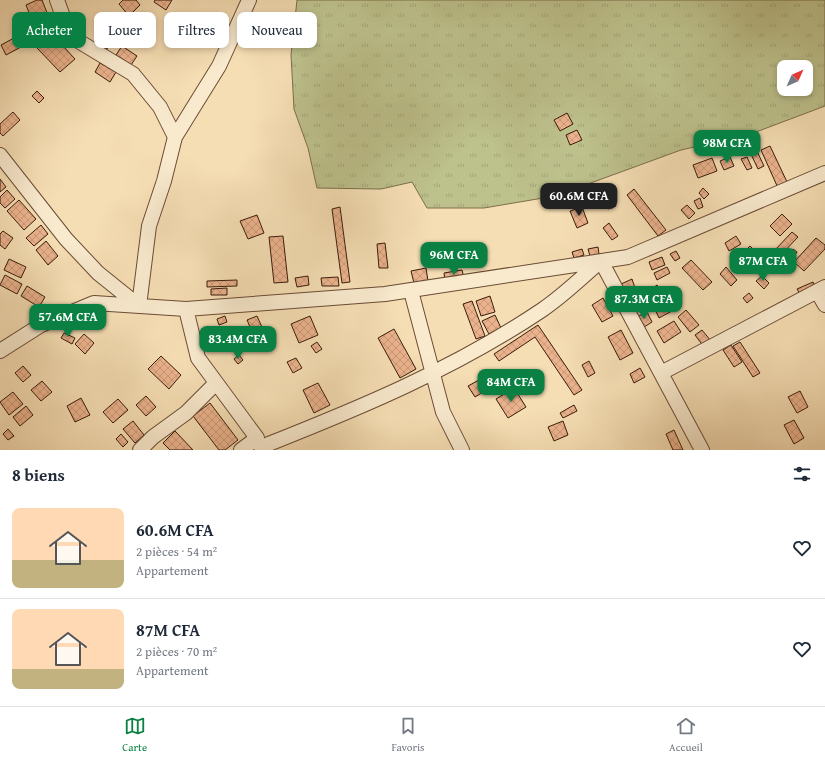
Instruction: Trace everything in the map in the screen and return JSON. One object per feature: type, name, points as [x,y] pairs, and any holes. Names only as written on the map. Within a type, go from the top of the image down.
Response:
[{"type":"street","points":[[57,0],[70,36],[133,74],[160,107],[175,137]]},
{"type":"street","points":[[139,306],[149,226],[164,181],[175,137],[219,66],[249,0]]},
{"type":"street","points":[[0,155],[66,240],[98,273],[139,306]]},
{"type":"street","points":[[4,345],[40,324],[94,303],[186,309],[385,294],[628,257],[825,174]]},
{"type":"street","points":[[601,261],[702,450]]},
{"type":"street","points":[[241,450],[260,445],[408,386],[483,347],[544,309],[601,261]]},
{"type":"street","points":[[661,373],[821,289],[825,305]]},
{"type":"street","points":[[411,291],[443,412],[462,450]]},
{"type":"street","points":[[186,309],[198,358],[260,445]]},
{"type":"street","points":[[140,450],[153,437],[186,413],[216,383]]},
{"type":"green space","points":[[297,0],[825,0],[825,106],[748,135],[681,150],[555,196],[484,208],[427,208],[412,182],[381,189],[317,188],[308,148],[294,109],[292,48],[317,48],[317,12],[296,12]]},
{"type":"building","points":[[37,0],[42,0],[47,12],[29,12],[26,5]]},
{"type":"building","points":[[123,0],[136,0],[140,5],[133,12],[126,12],[119,4]]},
{"type":"building","points":[[155,0],[172,0],[166,10],[154,2]]},
{"type":"building","points":[[12,39],[12,48],[19,48],[6,55],[1,45]]},
{"type":"building","points":[[37,48],[65,48],[75,59],[60,72]]},
{"type":"building","points":[[121,48],[125,48],[137,56],[131,65],[116,55]]},
{"type":"building","points":[[100,63],[116,72],[110,82],[95,72]]},
{"type":"building","points":[[37,91],[44,98],[39,103],[32,96]]},
{"type":"building","points":[[13,112],[20,120],[3,136],[0,133],[0,124]]},
{"type":"building","points":[[567,113],[573,124],[560,131],[554,120]]},
{"type":"building","points":[[577,130],[582,140],[570,145],[566,135]]},
{"type":"building","points":[[770,146],[788,184],[778,188],[761,150]]},
{"type":"building","points":[[755,147],[764,166],[758,169],[749,150]]},
{"type":"building","points":[[730,157],[734,166],[724,170],[720,161]]},
{"type":"building","points":[[747,157],[752,168],[747,170],[741,159]]},
{"type":"building","points":[[712,158],[717,171],[698,178],[693,165]]},
{"type":"building","points":[[0,179],[6,187],[0,192]]},
{"type":"building","points":[[609,188],[616,206],[608,209],[601,191]]},
{"type":"building","points":[[703,188],[709,194],[704,199],[699,193]]},
{"type":"building","points":[[634,189],[666,230],[658,236],[627,195]]},
{"type":"building","points":[[7,190],[15,199],[5,208],[0,203],[0,197]]},
{"type":"building","points":[[700,198],[703,207],[698,209],[694,201]]},
{"type":"building","points":[[19,200],[36,219],[24,230],[7,211]]},
{"type":"building","points":[[687,205],[695,213],[689,219],[681,210]]},
{"type":"building","points":[[340,207],[350,282],[342,283],[332,209]]},
{"type":"building","points":[[582,207],[588,223],[577,228],[570,211]]},
{"type":"building","points":[[782,214],[792,224],[780,236],[770,226]]},
{"type":"building","points":[[257,215],[264,233],[248,239],[240,221]]},
{"type":"building","points":[[609,223],[618,236],[612,240],[603,228]]},
{"type":"building","points":[[41,225],[48,234],[34,246],[26,238]]},
{"type":"building","points":[[3,231],[13,238],[5,249],[0,245],[0,234]]},
{"type":"building","points":[[792,232],[798,237],[780,256],[774,251]]},
{"type":"building","points":[[283,236],[288,282],[274,283],[269,237]]},
{"type":"building","points":[[736,236],[741,244],[729,251],[725,243]]},
{"type":"building","points":[[816,238],[825,245],[825,249],[804,271],[794,262]]},
{"type":"building","points":[[46,241],[58,256],[48,265],[36,250]]},
{"type":"building","points":[[385,243],[388,268],[379,268],[377,244]]},
{"type":"building","points":[[750,246],[761,257],[756,263],[744,252]]},
{"type":"building","points":[[598,247],[599,254],[590,256],[588,249]]},
{"type":"building","points":[[473,249],[476,260],[464,263],[462,251]]},
{"type":"building","points":[[582,249],[584,255],[574,258],[572,252]]},
{"type":"building","points":[[793,249],[797,252],[792,260],[787,257]]},
{"type":"building","points":[[676,251],[680,258],[675,261],[670,254]]},
{"type":"building","points":[[448,257],[450,265],[442,267],[441,259]]},
{"type":"building","points":[[662,257],[665,265],[652,270],[649,262]]},
{"type":"building","points":[[9,259],[26,267],[21,278],[4,270]]},
{"type":"building","points":[[691,260],[712,282],[703,290],[682,268]]},
{"type":"building","points":[[667,267],[670,273],[657,280],[654,273]]},
{"type":"building","points":[[726,267],[737,280],[731,286],[720,274]]},
{"type":"building","points":[[426,268],[428,281],[414,283],[411,271]]},
{"type":"building","points":[[462,270],[464,278],[445,281],[444,273]]},
{"type":"building","points":[[5,275],[22,284],[17,294],[0,285]]},
{"type":"building","points":[[308,276],[309,285],[297,287],[295,278]]},
{"type":"building","points":[[762,276],[769,283],[764,289],[756,281]]},
{"type":"building","points":[[338,277],[339,286],[322,286],[321,278]]},
{"type":"building","points":[[632,279],[635,288],[623,293],[619,285]]},
{"type":"building","points":[[237,280],[237,286],[207,287],[207,281]]},
{"type":"building","points":[[813,282],[816,288],[801,296],[797,289]]},
{"type":"building","points":[[657,285],[663,293],[656,298],[650,290]]},
{"type":"building","points":[[27,286],[45,297],[39,307],[21,296]]},
{"type":"building","points":[[227,288],[227,295],[211,295],[211,289]]},
{"type":"building","points":[[749,293],[753,298],[747,303],[743,298]]},
{"type":"building","points":[[490,296],[495,312],[481,316],[476,301]]},
{"type":"building","points":[[603,298],[613,316],[602,322],[592,305]]},
{"type":"building","points":[[666,299],[672,311],[659,318],[653,305]]},
{"type":"building","points":[[472,301],[485,336],[476,339],[463,304]]},
{"type":"building","points":[[686,310],[699,325],[690,332],[678,317]]},
{"type":"building","points":[[647,312],[652,322],[641,329],[635,318]]},
{"type":"building","points":[[495,315],[501,328],[489,334],[482,321]]},
{"type":"building","points":[[225,316],[227,322],[219,325],[217,319]]},
{"type":"building","points":[[257,316],[266,336],[256,341],[247,320]]},
{"type":"building","points":[[310,316],[318,335],[299,343],[291,324]]},
{"type":"building","points":[[674,321],[681,332],[664,343],[657,331]]},
{"type":"building","points":[[538,325],[582,390],[574,395],[535,337],[499,361],[494,354]]},
{"type":"building","points":[[232,327],[238,342],[228,346],[222,332]]},
{"type":"building","points":[[394,329],[416,369],[400,378],[378,338]]},
{"type":"building","points":[[621,330],[633,353],[620,360],[608,337]]},
{"type":"building","points":[[702,330],[711,341],[704,347],[695,335]]},
{"type":"building","points":[[64,333],[75,338],[72,344],[61,338]]},
{"type":"building","points":[[84,334],[94,343],[85,354],[75,344]]},
{"type":"building","points":[[317,342],[322,349],[316,353],[311,346]]},
{"type":"building","points":[[740,342],[760,373],[753,377],[733,346]]},
{"type":"building","points":[[731,345],[742,362],[734,367],[723,350]]},
{"type":"building","points":[[239,355],[243,360],[238,364],[234,359]]},
{"type":"building","points":[[161,356],[181,375],[169,389],[148,369]]},
{"type":"building","points":[[296,358],[302,368],[293,373],[287,362]]},
{"type":"building","points":[[589,361],[595,373],[588,377],[582,365]]},
{"type":"building","points":[[23,366],[31,375],[23,382],[15,373]]},
{"type":"building","points":[[640,368],[645,377],[634,383],[630,374]]},
{"type":"building","points":[[521,378],[531,392],[526,395],[517,382]]},
{"type":"building","points":[[479,380],[485,391],[475,397],[468,386]]},
{"type":"building","points":[[42,381],[52,392],[41,401],[31,390]]},
{"type":"building","points":[[318,383],[330,405],[314,413],[303,390]]},
{"type":"building","points":[[514,388],[526,407],[508,418],[496,399]]},
{"type":"building","points":[[800,391],[808,407],[797,413],[788,397]]},
{"type":"building","points":[[13,392],[23,404],[9,415],[0,402]]},
{"type":"building","points":[[146,396],[156,407],[146,416],[136,405]]},
{"type":"building","points":[[81,398],[90,415],[75,422],[67,406]]},
{"type":"building","points":[[118,399],[128,410],[113,423],[103,412]]},
{"type":"building","points":[[210,403],[238,440],[225,450],[219,450],[193,416]]},
{"type":"building","points":[[574,405],[577,411],[563,418],[560,413]]},
{"type":"building","points":[[26,406],[33,415],[20,426],[13,417]]},
{"type":"building","points":[[794,420],[804,438],[794,444],[784,425]]},
{"type":"building","points":[[133,421],[144,435],[135,443],[123,429]]},
{"type":"building","points":[[563,421],[568,435],[554,441],[548,427]]},
{"type":"building","points":[[8,429],[14,436],[8,440],[3,434]]},
{"type":"building","points":[[674,430],[683,450],[673,450],[666,434]]},
{"type":"building","points":[[175,431],[193,450],[170,450],[163,443]]},
{"type":"building","points":[[121,434],[128,442],[123,447],[116,439]]}]
